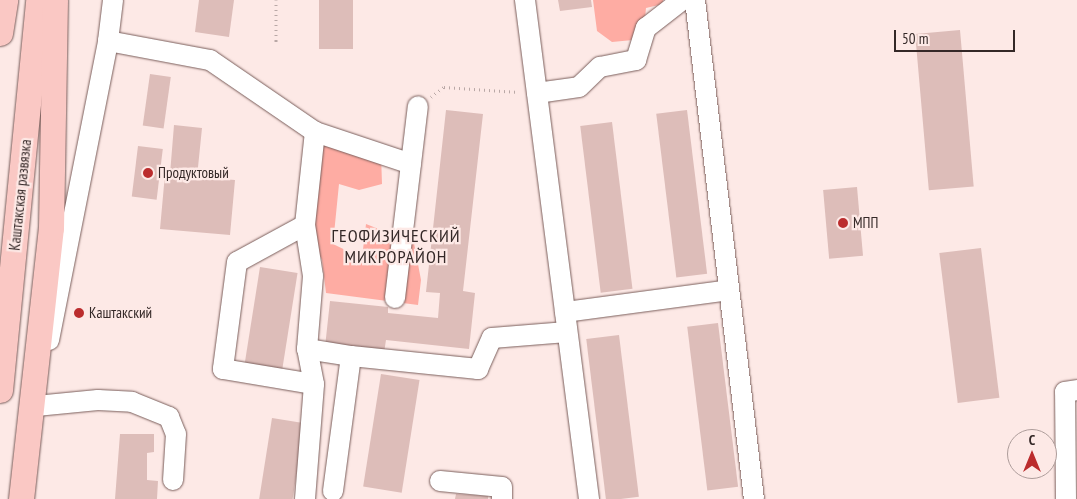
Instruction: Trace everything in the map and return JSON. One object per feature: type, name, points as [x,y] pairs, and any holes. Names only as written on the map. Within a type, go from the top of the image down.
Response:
[{"type":"main road","points":[[0,33],[5,0]]},
{"type":"main road","name":"Каштакская развязка","points":[[0,390],[38,0]]},
{"type":"main road","points":[[21,499],[51,228],[55,0]]},
{"type":"street","points":[[23,472],[108,41],[113,0]]},
{"type":"street","points":[[525,0],[589,499]]},
{"type":"street","points":[[537,93],[579,87],[600,67],[636,60],[646,28],[682,0]]},
{"type":"street","points":[[695,0],[754,499]]},
{"type":"street","points":[[108,41],[210,60],[315,132],[411,164]]},
{"type":"street","points":[[395,298],[418,106]]},
{"type":"street","points":[[305,499],[314,384],[307,349],[313,276],[305,225],[315,132]]},
{"type":"street","points":[[305,225],[237,262],[224,369],[314,384]]},
{"type":"street","points":[[565,312],[729,290]]},
{"type":"street","points":[[307,349],[351,356],[478,369],[492,338],[567,332]]},
{"type":"street","points":[[332,491],[351,356]]},
{"type":"street","points":[[1066,499],[1065,392],[1077,390]]},
{"type":"street","points":[[36,406],[98,400],[132,402],[169,416],[176,434],[174,480]]},
{"type":"street","points":[[440,482],[502,487],[502,499]]},
{"type":"path","points":[[276,0],[276,44]]},
{"type":"path","points":[[418,106],[444,87],[537,93]]},
{"type":"shaded area","points":[[593,0],[663,0],[663,4],[646,8],[643,39],[612,42],[597,31]]},
{"type":"shaded area","points":[[315,132],[381,154],[382,184],[359,190],[339,184],[333,244],[362,258],[366,224],[414,243],[421,280],[418,305],[326,293],[322,260],[305,225]]},
{"type":"building","points":[[199,0],[234,0],[229,37],[195,32]]},
{"type":"building","points":[[319,0],[353,0],[353,49],[319,49]]},
{"type":"building","points":[[558,0],[591,0],[592,7],[560,11]]},
{"type":"building","points":[[960,30],[974,186],[929,190],[915,34]]},
{"type":"building","points":[[150,74],[171,77],[164,128],[143,125]]},
{"type":"building","points":[[446,110],[483,114],[463,291],[475,293],[469,349],[386,340],[384,353],[325,347],[330,301],[388,307],[388,313],[438,318],[440,293],[426,292]]},
{"type":"building","points":[[687,110],[707,274],[676,278],[656,114]]},
{"type":"building","points":[[612,122],[632,289],[601,293],[580,126]]},
{"type":"building","points":[[174,125],[202,128],[197,177],[235,180],[230,235],[160,229],[165,174],[170,174]]},
{"type":"building","name":"Продуктовый","points":[[138,146],[163,149],[157,200],[132,197]]},
{"type":"building","name":"МПП","points":[[857,187],[863,256],[829,259],[823,190]]},
{"type":"building","points":[[981,248],[999,398],[958,403],[939,253]]},
{"type":"building","points":[[260,267],[298,273],[282,373],[244,367]]},
{"type":"building","points":[[718,323],[738,487],[707,491],[687,327]]},
{"type":"building","points":[[619,335],[639,497],[606,499],[586,339]]},
{"type":"building","points":[[381,374],[420,380],[402,493],[363,487]]},
{"type":"building","points":[[272,418],[305,423],[293,499],[259,499]]},
{"type":"building","points":[[120,434],[154,434],[154,452],[147,453],[147,480],[158,481],[157,499],[115,499]]},
{"type":"building","points":[[456,494],[488,496],[488,499],[455,499]]},
{"type":"place","name":"Продуктовый","points":[[148,173]]},
{"type":"place","name":"МПП","points":[[843,223]]},
{"type":"place","name":"Каштакский","points":[[79,313]]},
{"type":"district","name":"ГЕОФИЗИЧЕСКИЙ МИКРОРАЙОН","points":[[396,247]]}]
